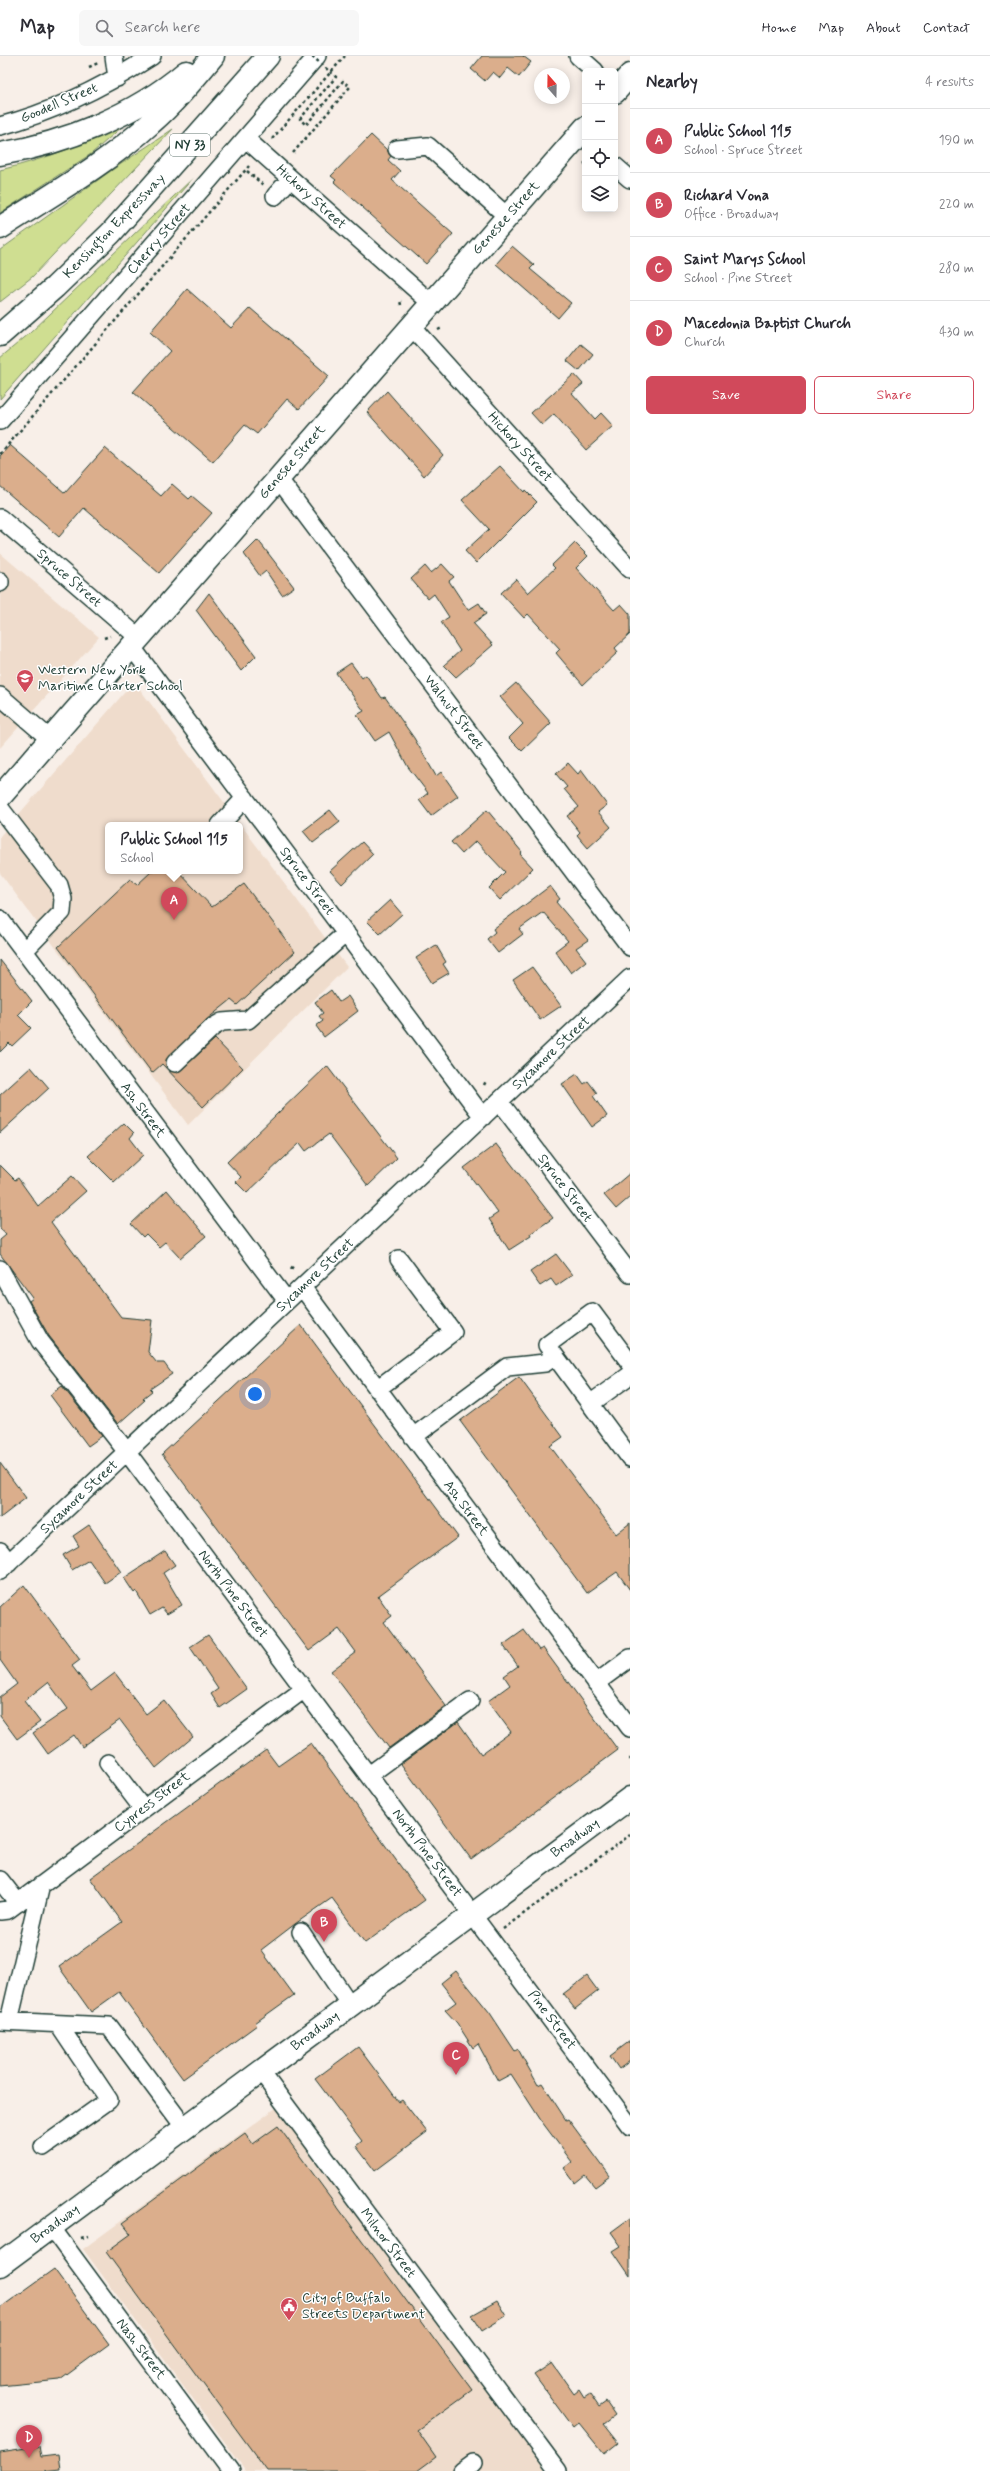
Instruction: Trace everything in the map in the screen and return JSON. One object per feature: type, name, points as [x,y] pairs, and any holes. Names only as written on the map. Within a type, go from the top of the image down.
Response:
[{"type":"main road","points":[[0,154],[21,150],[75,134],[126,112],[170,87],[206,56]]},
{"type":"main road","points":[[0,228],[103,162],[150,124],[180,96],[213,56]]},
{"type":"main road","name":"Kensington Expressway","points":[[0,335],[55,287],[111,233],[268,56]]},
{"type":"main road","name":"Genesee Street","points":[[0,797],[431,303],[582,135]]},
{"type":"main road","name":"Broadway","points":[[0,2265],[630,1798]]},
{"type":"street","points":[[114,56],[117,78]]},
{"type":"street","name":"Goodell Street","points":[[0,126],[33,117],[117,78],[152,56]]},
{"type":"street","name":"Cherry Street","points":[[0,420],[317,56]]},
{"type":"street","points":[[578,56],[592,68]]},
{"type":"street","name":"Hickory Street","points":[[246,139],[431,303]]},
{"type":"street","points":[[397,149],[428,146],[508,217]]},
{"type":"street","points":[[618,169],[630,179]]},
{"type":"street","points":[[275,196],[290,179]]},
{"type":"street","name":"Hickory Street","points":[[411,326],[630,569]]},
{"type":"street","name":"Walnut Street","points":[[278,478],[630,947]]},
{"type":"street","name":"Spruce Street","points":[[0,518],[134,642],[245,798],[483,1116]]},
{"type":"street","points":[[0,696],[50,739]]},
{"type":"street","points":[[223,822],[245,798]]},
{"type":"street","points":[[0,808],[58,885],[64,899],[62,912],[24,951]]},
{"type":"street","name":"Ash Street","points":[[0,919],[288,1301]]},
{"type":"street","points":[[175,1063],[214,1027],[222,1022],[248,1020],[346,933]]},
{"type":"street","name":"Sycamore Street","points":[[3,1562],[127,1452],[630,978]]},
{"type":"street","name":"Spruce Street","points":[[500,1101],[630,1274]]},
{"type":"street","points":[[377,1389],[453,1332],[399,1259]]},
{"type":"street","name":"North Pine Street","points":[[0,1269],[6,1292],[40,1341],[127,1452],[473,1915]]},
{"type":"street","name":"Ash Street","points":[[302,1287],[630,1728]]},
{"type":"street","points":[[628,1355],[592,1312],[546,1345],[630,1458]]},
{"type":"street","points":[[413,1437],[507,1367],[545,1363],[555,1356]]},
{"type":"street","points":[[590,1404],[630,1375]]},
{"type":"street","points":[[596,1683],[630,1658]]},
{"type":"street","name":"Cypress Street","points":[[0,1911],[8,1910],[18,1903],[304,1690]]},
{"type":"street","points":[[369,1775],[470,1701]]},
{"type":"street","points":[[108,1763],[143,1810]]},
{"type":"street","points":[[0,1880],[18,1903]]},
{"type":"street","points":[[41,1885],[4,2021],[109,2026],[185,2128]]},
{"type":"street","name":"Pine Street","points":[[473,1915],[630,2126]]},
{"type":"street","points":[[301,1932],[350,2005]]},
{"type":"street","points":[[43,2147],[109,2100],[58,2024]]},
{"type":"street","name":"Milnor Street","points":[[261,2072],[558,2471]]},
{"type":"street","name":"Nash Street","points":[[51,2227],[231,2471]]},
{"type":"path","points":[[293,154],[350,87],[343,82],[306,125],[300,119],[336,77],[312,56]]},
{"type":"path","points":[[274,137],[345,56]]},
{"type":"path","points":[[89,67],[98,63]]},
{"type":"path","name":"Cherry Street","points":[[0,454],[247,171],[249,166]]},
{"type":"path","name":"Hickory Street","points":[[247,171],[275,196]]},
{"type":"path","points":[[400,301],[401,305]]},
{"type":"path","points":[[438,330],[442,328]]},
{"type":"path","points":[[104,638],[110,636]]},
{"type":"path","points":[[484,1085],[486,1080]]},
{"type":"path","points":[[291,1270],[293,1266]]},
{"type":"path","points":[[507,1926],[630,1834]]},
{"type":"path","points":[[81,2238],[88,2236]]},
{"type":"shaded area","name":"Western New York Maritime Charter School","points":[[0,553],[99,637],[0,748]]},
{"type":"shaded area","points":[[136,684],[239,822],[105,822],[105,874],[243,874],[243,828],[347,967],[188,1125],[0,873],[0,836],[131,685]]},
{"type":"shaded area","name":"City of Buffalo Streets Department","points":[[276,2108],[546,2471],[246,2471],[83,2249]]},
{"type":"green space","points":[[123,126],[91,154],[0,213],[0,170],[63,151]]},
{"type":"green space","points":[[173,129],[32,277],[0,302],[0,250],[112,170]]},
{"type":"green space","points":[[193,178],[0,399],[0,358],[30,333]]},
{"type":"building","points":[[482,56],[523,56],[531,62],[519,77],[508,68],[500,78],[493,72],[485,81],[471,69]]},
{"type":"building","points":[[371,135],[387,150],[391,156],[388,160],[400,171],[392,180],[453,234],[426,264],[334,182],[336,180],[331,176]]},
{"type":"building","points":[[512,246],[534,265],[530,269],[571,303],[558,318],[496,264]]},
{"type":"building","points":[[187,289],[231,328],[250,308],[329,376],[299,409],[287,399],[257,434],[245,425],[213,462],[133,392],[170,351],[150,332]]},
{"type":"building","points":[[581,344],[593,354],[579,371],[567,361]]},
{"type":"building","points":[[574,374],[583,384],[572,393],[595,419],[601,413],[613,426],[586,450],[554,414],[542,425],[531,413]]},
{"type":"building","points":[[387,391],[443,455],[424,476],[367,412]]},
{"type":"building","points":[[10,445],[65,493],[105,448],[161,496],[172,484],[189,499],[192,496],[212,513],[159,573],[84,508],[59,537],[0,486],[0,456]]},
{"type":"building","points":[[500,466],[524,492],[525,490],[537,502],[476,563],[465,551],[489,529],[462,500]]},
{"type":"building","points":[[258,540],[294,587],[282,595],[266,571],[260,576],[244,554]]},
{"type":"building","points":[[575,543],[588,556],[576,568],[614,610],[621,604],[630,614],[630,634],[615,648],[618,652],[583,685],[556,653],[560,649],[528,614],[524,618],[501,593],[516,579],[528,593],[555,568],[552,565]]},
{"type":"building","points":[[442,564],[454,577],[449,581],[468,610],[479,603],[486,614],[473,623],[493,645],[456,677],[444,665],[460,651],[441,622],[449,617],[434,594],[428,599],[411,579],[425,566],[431,573]]},
{"type":"building","points":[[209,593],[256,656],[241,671],[196,610]]},
{"type":"building","points":[[351,663],[362,678],[366,675],[382,698],[385,697],[414,738],[436,776],[441,772],[458,796],[431,816],[419,800],[428,793],[408,767],[389,732],[375,741],[357,715],[364,711],[336,673]]},
{"type":"building","points":[[516,683],[551,723],[522,751],[509,738],[523,724],[500,697]]},
{"type":"building","points":[[568,763],[578,774],[581,770],[607,805],[598,812],[611,827],[588,848],[577,835],[580,832],[567,816],[579,807],[564,789],[567,787],[556,774]]},
{"type":"building","points":[[330,810],[340,822],[313,843],[303,831]]},
{"type":"building","points":[[487,810],[522,852],[520,854],[533,868],[500,900],[489,888],[505,872],[476,841],[462,854],[451,842]]},
{"type":"building","points":[[362,842],[373,854],[342,884],[330,871]]},
{"type":"building","points":[[149,874],[181,874],[212,907],[244,884],[295,952],[237,1005],[231,1000],[206,1020],[166,1060],[168,1070],[178,1073],[215,1039],[243,1068],[203,1107],[162,1064],[152,1073],[58,947],[130,879],[137,885]]},
{"type":"building","points":[[550,886],[560,899],[556,902],[588,940],[576,948],[586,961],[571,973],[555,951],[568,941],[543,912],[519,929],[523,934],[498,953],[487,939],[495,932],[493,929]]},
{"type":"building","points":[[390,900],[402,914],[380,934],[367,921]]},
{"type":"building","points":[[436,945],[446,962],[443,964],[449,973],[432,983],[416,958]]},
{"type":"building","points":[[0,960],[32,1001],[18,1015],[31,1028],[12,1046],[9,1043],[0,1052]]},
{"type":"building","points":[[532,967],[561,1006],[540,1020],[513,980]]},
{"type":"building","points":[[331,990],[339,1002],[348,996],[358,1011],[324,1037],[316,1026],[323,1021],[319,1016],[323,1013],[315,1002]]},
{"type":"building","points":[[327,1066],[397,1158],[368,1186],[329,1134],[306,1151],[300,1143],[247,1193],[236,1182],[241,1177],[227,1162]]},
{"type":"building","points":[[31,1067],[49,1088],[0,1133],[0,1095]]},
{"type":"building","points":[[577,1074],[584,1084],[588,1081],[597,1093],[593,1096],[607,1116],[592,1127],[562,1084]]},
{"type":"building","points":[[124,1123],[134,1133],[130,1138],[143,1155],[114,1182],[88,1156]]},
{"type":"building","points":[[496,1144],[553,1218],[530,1234],[531,1236],[509,1250],[489,1219],[498,1213],[464,1168]]},
{"type":"building","points":[[0,1165],[15,1180],[18,1178],[38,1206],[72,1176],[86,1191],[51,1222],[121,1317],[152,1320],[148,1352],[157,1363],[164,1363],[172,1374],[150,1389],[152,1391],[143,1398],[145,1400],[118,1424],[49,1336],[29,1301],[33,1298],[0,1254],[0,1240],[6,1235],[0,1228]]},
{"type":"building","points":[[630,1173],[630,1197],[616,1209],[604,1195]]},
{"type":"building","points":[[167,1190],[206,1236],[180,1258],[165,1242],[159,1247],[146,1234],[143,1237],[131,1224]]},
{"type":"building","points":[[556,1254],[572,1275],[556,1286],[551,1279],[540,1286],[530,1272]]},
{"type":"building","points":[[301,1325],[458,1537],[378,1596],[392,1616],[384,1622],[446,1706],[389,1748],[331,1671],[356,1652],[339,1629],[309,1651],[162,1454]]},
{"type":"building","points":[[519,1377],[563,1437],[550,1446],[616,1534],[630,1523],[630,1590],[617,1572],[587,1593],[460,1421]]},
{"type":"building","points":[[62,1386],[102,1436],[88,1446],[50,1395]]},
{"type":"building","points":[[0,1463],[26,1498],[0,1518]]},
{"type":"building","points":[[89,1525],[121,1572],[105,1583],[89,1560],[72,1570],[63,1555],[79,1546],[73,1536]]},
{"type":"building","points":[[165,1551],[175,1565],[163,1573],[182,1605],[167,1614],[162,1608],[150,1615],[136,1591],[134,1593],[124,1578]]},
{"type":"building","points":[[24,1585],[80,1660],[72,1666],[91,1691],[115,1673],[146,1714],[164,1700],[193,1737],[156,1768],[120,1720],[82,1747],[74,1735],[48,1754],[33,1733],[68,1709],[48,1682],[24,1701],[40,1722],[17,1739],[0,1716],[0,1697],[17,1684],[0,1660],[0,1607]]},
{"type":"building","points":[[524,1630],[539,1650],[543,1648],[618,1750],[471,1859],[401,1764],[458,1722],[481,1754],[511,1732],[488,1701],[510,1685],[504,1676],[518,1666],[503,1645]]},
{"type":"building","points":[[208,1635],[247,1689],[220,1708],[211,1694],[218,1689],[190,1647]]},
{"type":"building","points":[[311,1743],[425,1900],[365,1943],[332,1898],[295,1924],[261,1950],[294,1995],[255,2023],[257,2025],[183,2079],[119,1992],[91,2012],[59,1967],[122,1922],[90,1878],[266,1750],[278,1766]]},
{"type":"building","points":[[456,1971],[490,2013],[515,2051],[518,2049],[538,2085],[542,2083],[566,2120],[568,2119],[610,2176],[595,2187],[585,2175],[575,2183],[564,2168],[572,2162],[542,2122],[511,2074],[498,2081],[478,2044],[473,2048],[457,2023],[445,2010],[456,2002],[441,1983]]},
{"type":"building","points":[[587,1976],[598,1991],[575,2009],[563,1994]]},
{"type":"building","points":[[630,2041],[630,2061],[619,2069],[610,2056]]},
{"type":"building","points":[[358,2047],[399,2102],[402,2100],[427,2132],[375,2171],[356,2146],[362,2141],[315,2079]]},
{"type":"building","name":"City of Buffalo Streets Department","points":[[278,2126],[472,2390],[417,2430],[436,2457],[417,2471],[267,2471],[106,2252],[131,2234],[122,2223],[245,2133],[253,2144]]},
{"type":"building","points":[[630,2218],[630,2276],[613,2251],[621,2246],[611,2232]]},
{"type":"building","points":[[54,2269],[109,2344],[60,2380],[0,2386],[0,2308]]},
{"type":"building","points":[[497,2301],[506,2316],[482,2331],[472,2315]]},
{"type":"building","points":[[552,2363],[574,2394],[579,2390],[584,2398],[590,2394],[599,2407],[606,2402],[615,2415],[603,2424],[618,2443],[604,2454],[579,2423],[573,2428],[534,2375]]},
{"type":"building","points":[[39,2446],[41,2457],[58,2455],[60,2469],[43,2471],[0,2471],[0,2452]]},
{"type":"place","name":"Western New York Maritime Charter School","points":[[25,693]]},
{"type":"place","name":"Public School 115","points":[[174,920]]},
{"type":"place","name":"Richard Vona","points":[[324,1942]]},
{"type":"place","name":"Saint Marys School","points":[[456,2075]]},
{"type":"place","name":"City of Buffalo Streets Department","points":[[289,2321]]},
{"type":"place","name":"Macedonia Baptist Church","points":[[29,2458]]}]
